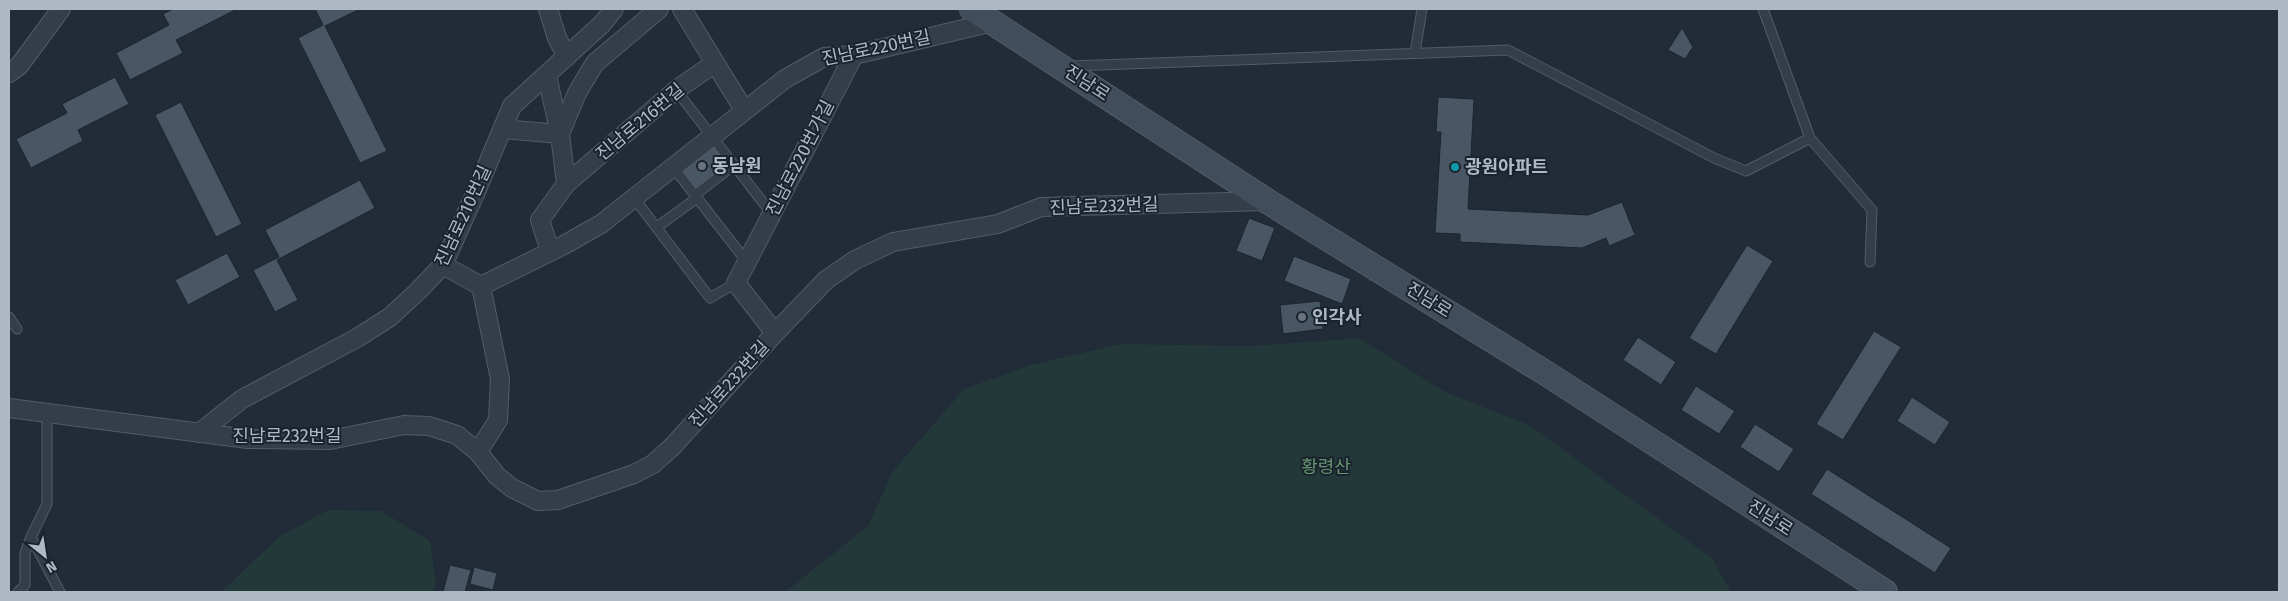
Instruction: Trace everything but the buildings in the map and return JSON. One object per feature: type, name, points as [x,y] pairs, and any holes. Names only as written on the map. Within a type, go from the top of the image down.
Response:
[{"type":"main road","name":"진남로","points":[[972,9],[1267,201],[1544,372],[1885,592]]},
{"type":"street","points":[[9,73],[19,66],[61,9]]},
{"type":"street","points":[[548,9],[557,38],[567,57]]},
{"type":"street","name":"진남로210번길","points":[[199,433],[242,399],[357,338],[390,317],[443,265],[476,194],[512,106],[602,24],[614,9]]},
{"type":"street","points":[[560,134],[577,93],[595,63],[659,9]]},
{"type":"street","points":[[682,9],[744,110]]},
{"type":"street","name":"진남로220번길","points":[[481,286],[601,224],[744,110],[804,66],[824,57],[854,54],[992,22]]},
{"type":"street","name":"진남로220번가길","points":[[736,283],[854,54]]},
{"type":"street","name":"진남로216번길","points":[[550,252],[540,220],[566,184],[676,90],[715,63]]},
{"type":"street","points":[[547,76],[560,134],[566,184]]},
{"type":"street","points":[[502,129],[560,134]]},
{"type":"street","name":"진남로232번길","points":[[9,408],[248,439],[330,440],[404,425],[429,426],[457,435],[478,452],[497,476],[512,488],[538,501],[558,500],[634,474],[653,464],[673,446],[774,333],[826,280],[855,260],[893,242],[998,224],[1041,207],[1267,201]]},
{"type":"street","points":[[443,265],[481,286],[500,379],[498,420],[478,452]]},
{"type":"street","points":[[736,283],[774,333]]},
{"type":"lane","points":[[1415,53],[1422,9]]},
{"type":"lane","points":[[1763,9],[1810,138],[1872,210],[1870,262]]},
{"type":"lane","points":[[1061,66],[1508,50],[1714,158],[1746,171],[1810,138]]},
{"type":"lane","points":[[676,90],[772,214]]},
{"type":"lane","points":[[657,227],[734,164]]},
{"type":"lane","points":[[673,167],[747,262]]},
{"type":"lane","points":[[634,198],[710,298],[736,283]]},
{"type":"lane","points":[[9,317],[17,329]]},
{"type":"lane","points":[[18,592],[25,585],[25,553],[47,504],[47,414]]},
{"type":"lane","points":[[31,537],[60,592]]},
{"type":"green space","name":"황령산","points":[[1359,338],[1447,393],[1529,425],[1712,558],[1731,592],[785,592],[869,525],[892,472],[964,389],[1031,365],[1121,344],[1252,346]]},
{"type":"green space","points":[[328,510],[381,511],[430,541],[436,584],[432,592],[221,592],[280,536]]},
{"type":"place","name":"동남원","points":[[702,166]]},
{"type":"place","name":"광원아파트","points":[[1455,167]]},
{"type":"place","name":"인각사","points":[[1302,317]]}]
